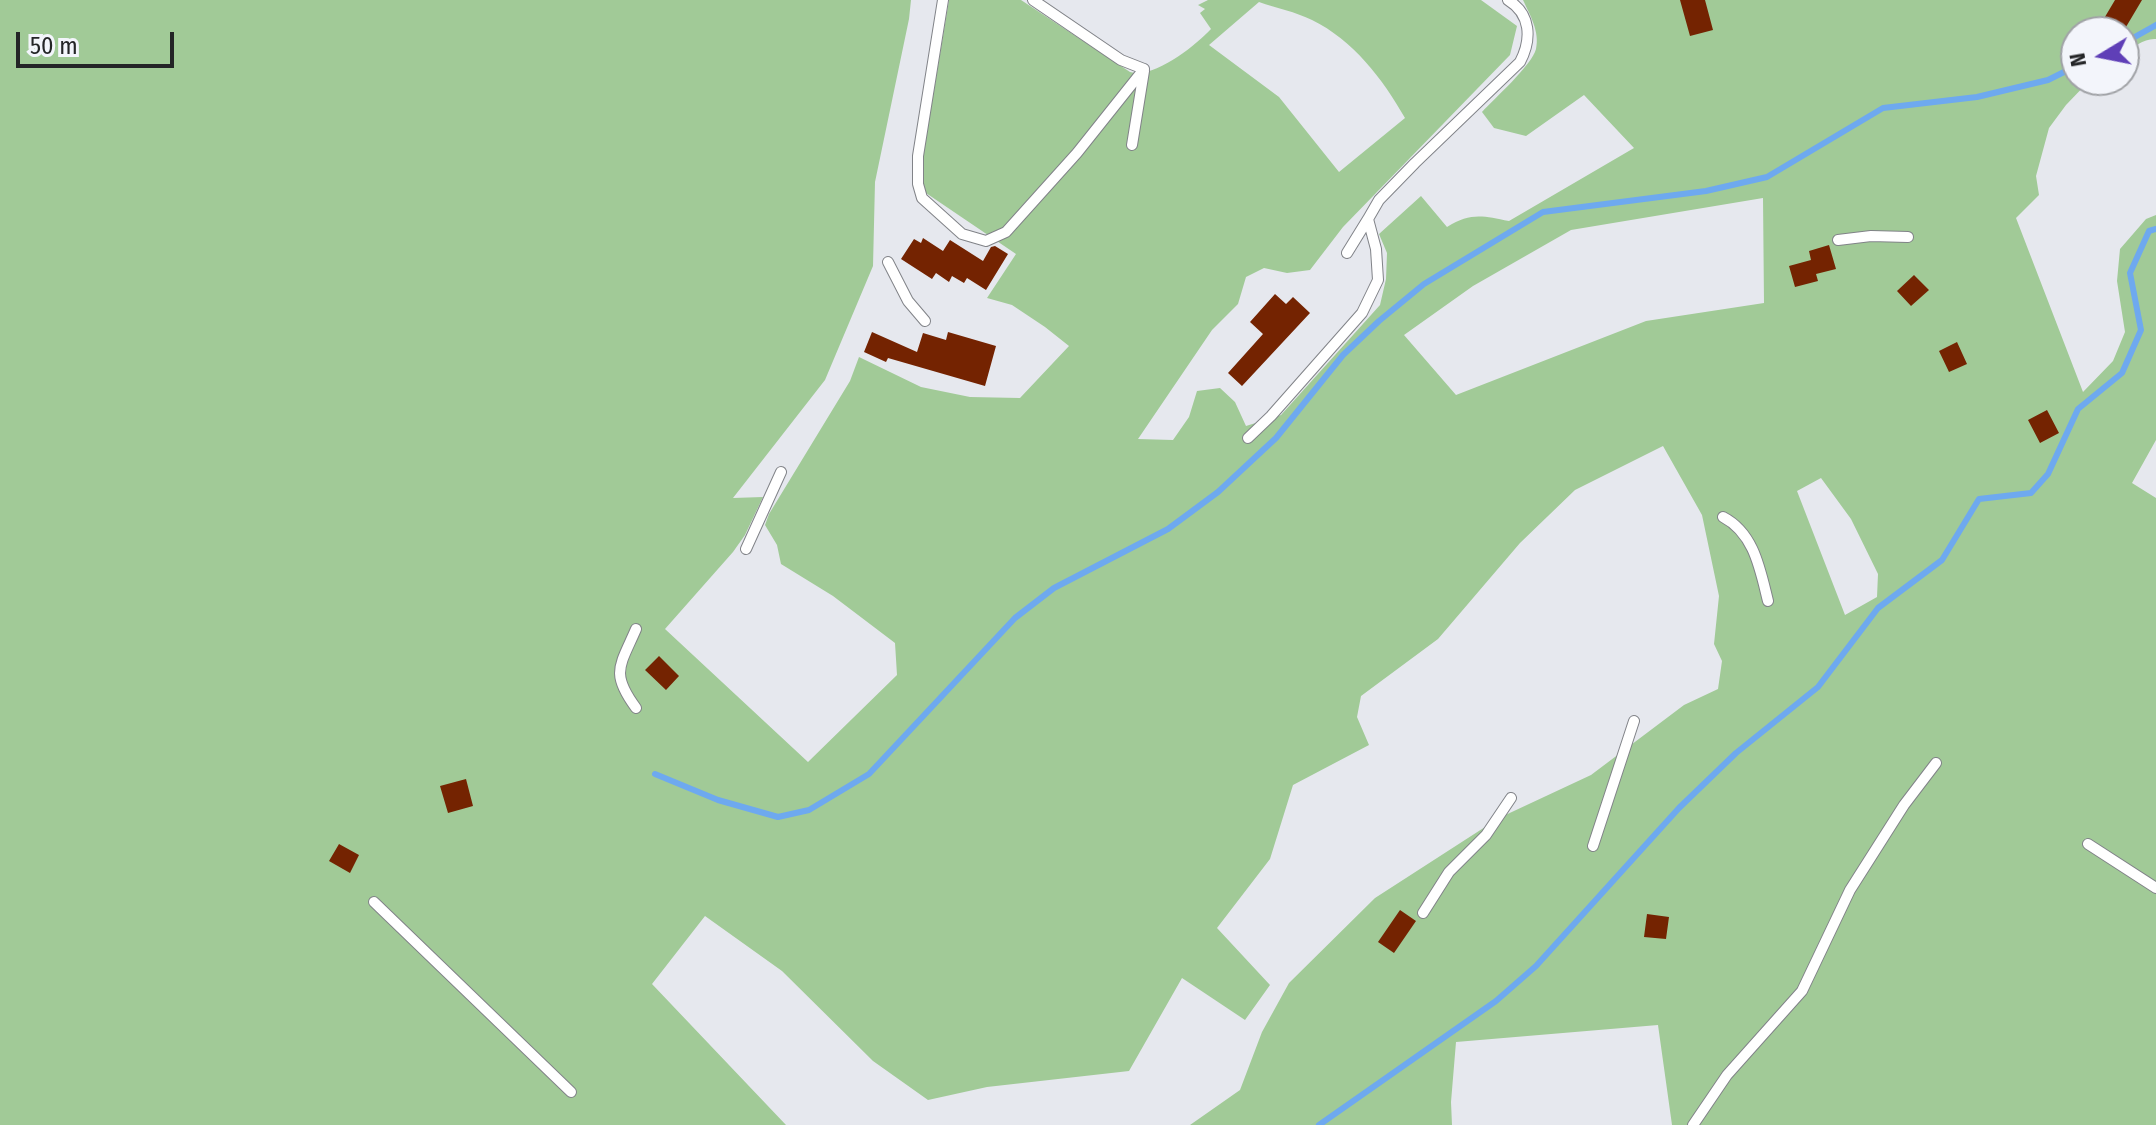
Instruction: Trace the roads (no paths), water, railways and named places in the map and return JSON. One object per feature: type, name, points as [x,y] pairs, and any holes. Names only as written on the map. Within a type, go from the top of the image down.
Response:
[{"type":"lane","points":[[943,0],[918,156],[918,184],[922,198],[962,234],[986,241],[1006,232],[1077,153],[1144,69]]},
{"type":"lane","points":[[1033,0],[1121,60],[1144,69]]},
{"type":"lane","points":[[1347,253],[1379,200],[1520,62],[1529,37],[1518,6],[1508,0]]},
{"type":"lane","points":[[1132,145],[1144,69]]},
{"type":"lane","points":[[1248,438],[1362,313],[1378,280],[1376,249],[1368,219]]},
{"type":"lane","points":[[1838,240],[1871,236],[1908,237]]},
{"type":"lane","points":[[888,262],[908,301],[925,321]]},
{"type":"lane","points":[[746,549],[781,472]]},
{"type":"lane","points":[[1723,517],[1737,524],[1757,556],[1768,601]]},
{"type":"lane","points":[[636,629],[619,672],[622,689],[636,708]]},
{"type":"lane","points":[[1593,846],[1634,721]]},
{"type":"lane","points":[[1693,1125],[1727,1075],[1802,991],[1850,890],[1904,805],[1936,763]]},
{"type":"lane","points":[[1423,913],[1449,872],[1486,835],[1511,798]]},
{"type":"lane","points":[[2088,844],[2156,888]]},
{"type":"lane","points":[[374,902],[571,1092]]},
{"type":"waterway","points":[[2140,34],[2156,25]]},
{"type":"waterway","points":[[655,774],[718,800],[778,817],[809,810],[869,774],[1015,618],[1054,588],[1168,529],[1218,492],[1276,438],[1343,355],[1379,321],[1424,284],[1543,212],[1706,191],[1767,177],[1883,108],[1977,97],[2048,80],[2060,74]]},
{"type":"waterway","points":[[1319,1125],[1496,1001],[1536,966],[1679,808],[1736,753],[1818,687],[1878,608],[1942,560],[1979,499],[2031,493],[2048,474],[2078,409],[2122,373],[2141,330],[2130,273],[2149,231],[2156,229]]}]
